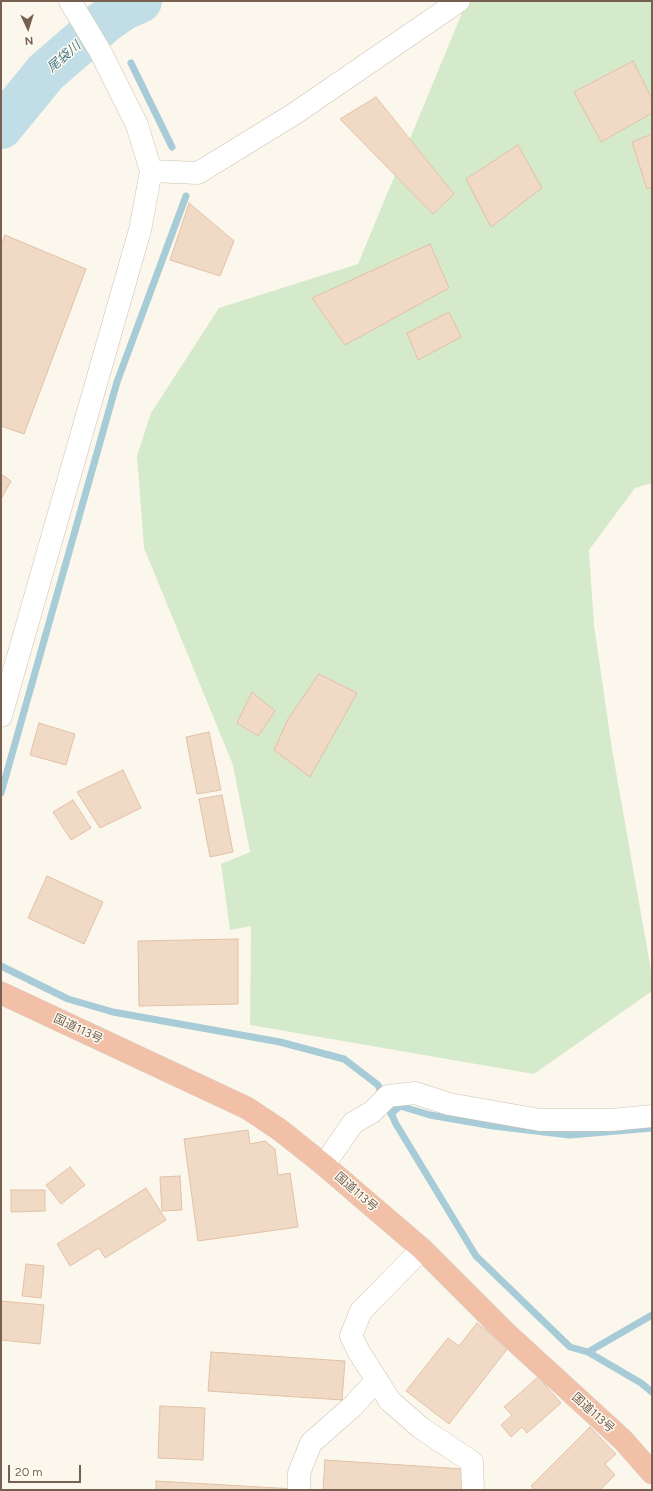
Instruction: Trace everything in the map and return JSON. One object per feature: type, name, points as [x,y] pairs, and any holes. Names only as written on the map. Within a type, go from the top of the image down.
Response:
[{"type":"highway","name":"国道113号","points":[[1,993],[247,1108],[280,1130],[324,1165],[422,1249],[505,1332],[623,1440],[652,1473]]},
{"type":"street","points":[[1,716],[140,230],[151,171],[137,125],[100,51],[70,1]]},
{"type":"street","points":[[151,171],[198,173],[294,114],[459,1]]},
{"type":"street","points":[[324,1165],[353,1123],[372,1112],[388,1096],[415,1093],[449,1104],[540,1120],[611,1120],[652,1116]]},
{"type":"street","points":[[422,1249],[361,1311],[351,1336],[359,1352],[390,1401],[416,1423],[472,1462],[473,1490]]},
{"type":"street","points":[[299,1490],[299,1473],[311,1443],[353,1406],[377,1380]]},
{"type":"green space","points":[[467,1],[652,1],[652,483],[635,488],[589,550],[594,625],[612,749],[652,976],[652,991],[534,1074],[250,1025],[251,926],[230,930],[221,864],[250,852],[233,765],[144,548],[137,456],[151,413],[219,308],[358,264]]},
{"type":"building","points":[[633,61],[652,99],[652,113],[601,142],[574,92]]},
{"type":"building","points":[[376,97],[454,194],[433,214],[340,119]]},
{"type":"building","points":[[652,134],[652,187],[647,189],[632,142]]},
{"type":"building","points":[[518,145],[542,188],[491,227],[466,179]]},
{"type":"building","points":[[189,203],[234,241],[220,276],[170,260]]},
{"type":"building","points":[[5,235],[86,269],[24,434],[1,426],[1,246]]},
{"type":"building","points":[[430,244],[449,288],[345,345],[312,298]]},
{"type":"building","points":[[449,312],[461,337],[418,360],[407,333]]},
{"type":"building","points":[[1,474],[11,481],[1,499]]},
{"type":"building","points":[[319,674],[357,693],[310,777],[274,750],[288,719]]},
{"type":"building","points":[[252,692],[275,711],[258,736],[237,723]]},
{"type":"building","points":[[39,723],[75,734],[66,765],[30,755]]},
{"type":"building","points":[[209,732],[221,790],[197,794],[186,737]]},
{"type":"building","points":[[123,770],[141,808],[100,828],[77,792]]},
{"type":"building","points":[[222,795],[233,852],[210,857],[199,799]]},
{"type":"building","points":[[73,800],[91,828],[71,840],[53,812]]},
{"type":"building","points":[[47,876],[103,902],[84,944],[28,918]]},
{"type":"building","points":[[238,939],[238,1004],[139,1006],[138,941]]},
{"type":"building","points":[[248,1130],[250,1144],[265,1141],[275,1149],[278,1175],[290,1173],[298,1227],[198,1241],[184,1139]]},
{"type":"building","points":[[70,1167],[85,1185],[61,1204],[46,1185]]},
{"type":"building","points":[[180,1176],[182,1210],[162,1211],[160,1177]]},
{"type":"building","points":[[146,1188],[166,1220],[105,1258],[99,1248],[70,1266],[57,1244]]},
{"type":"building","points":[[11,1190],[45,1190],[45,1211],[11,1212]]},
{"type":"building","points":[[26,1264],[44,1266],[41,1298],[22,1296]]},
{"type":"building","points":[[1,1301],[44,1305],[40,1344],[1,1340]]},
{"type":"building","points":[[477,1323],[508,1348],[449,1424],[406,1391],[448,1338],[459,1346]]},
{"type":"building","points":[[211,1352],[345,1361],[342,1400],[208,1391]]},
{"type":"building","points":[[538,1377],[561,1403],[527,1433],[522,1427],[511,1437],[501,1425],[512,1415],[504,1407]]},
{"type":"building","points":[[160,1406],[205,1408],[203,1460],[158,1458]]},
{"type":"building","points":[[590,1427],[616,1454],[605,1464],[615,1475],[600,1490],[535,1490],[531,1486]]},
{"type":"building","points":[[325,1460],[463,1469],[462,1490],[323,1490]]},
{"type":"building","points":[[156,1481],[294,1489],[294,1490],[156,1490]]},
{"type":"waterway","name":"尾袋川","points":[[1,127],[46,72],[104,22],[124,8],[140,1]]},
{"type":"waterway","points":[[104,22],[112,33]]},
{"type":"waterway","points":[[131,63],[172,147]]},
{"type":"waterway","points":[[1,793],[117,382],[186,196]]},
{"type":"waterway","points":[[1,966],[68,999],[113,1012],[280,1042],[344,1059],[378,1085],[396,1124],[476,1256],[570,1347],[588,1352],[641,1383],[652,1392]]},
{"type":"waterway","points":[[391,1114],[400,1106],[430,1115],[493,1126],[570,1135],[652,1128]]},
{"type":"waterway","points":[[588,1352],[652,1315]]}]
